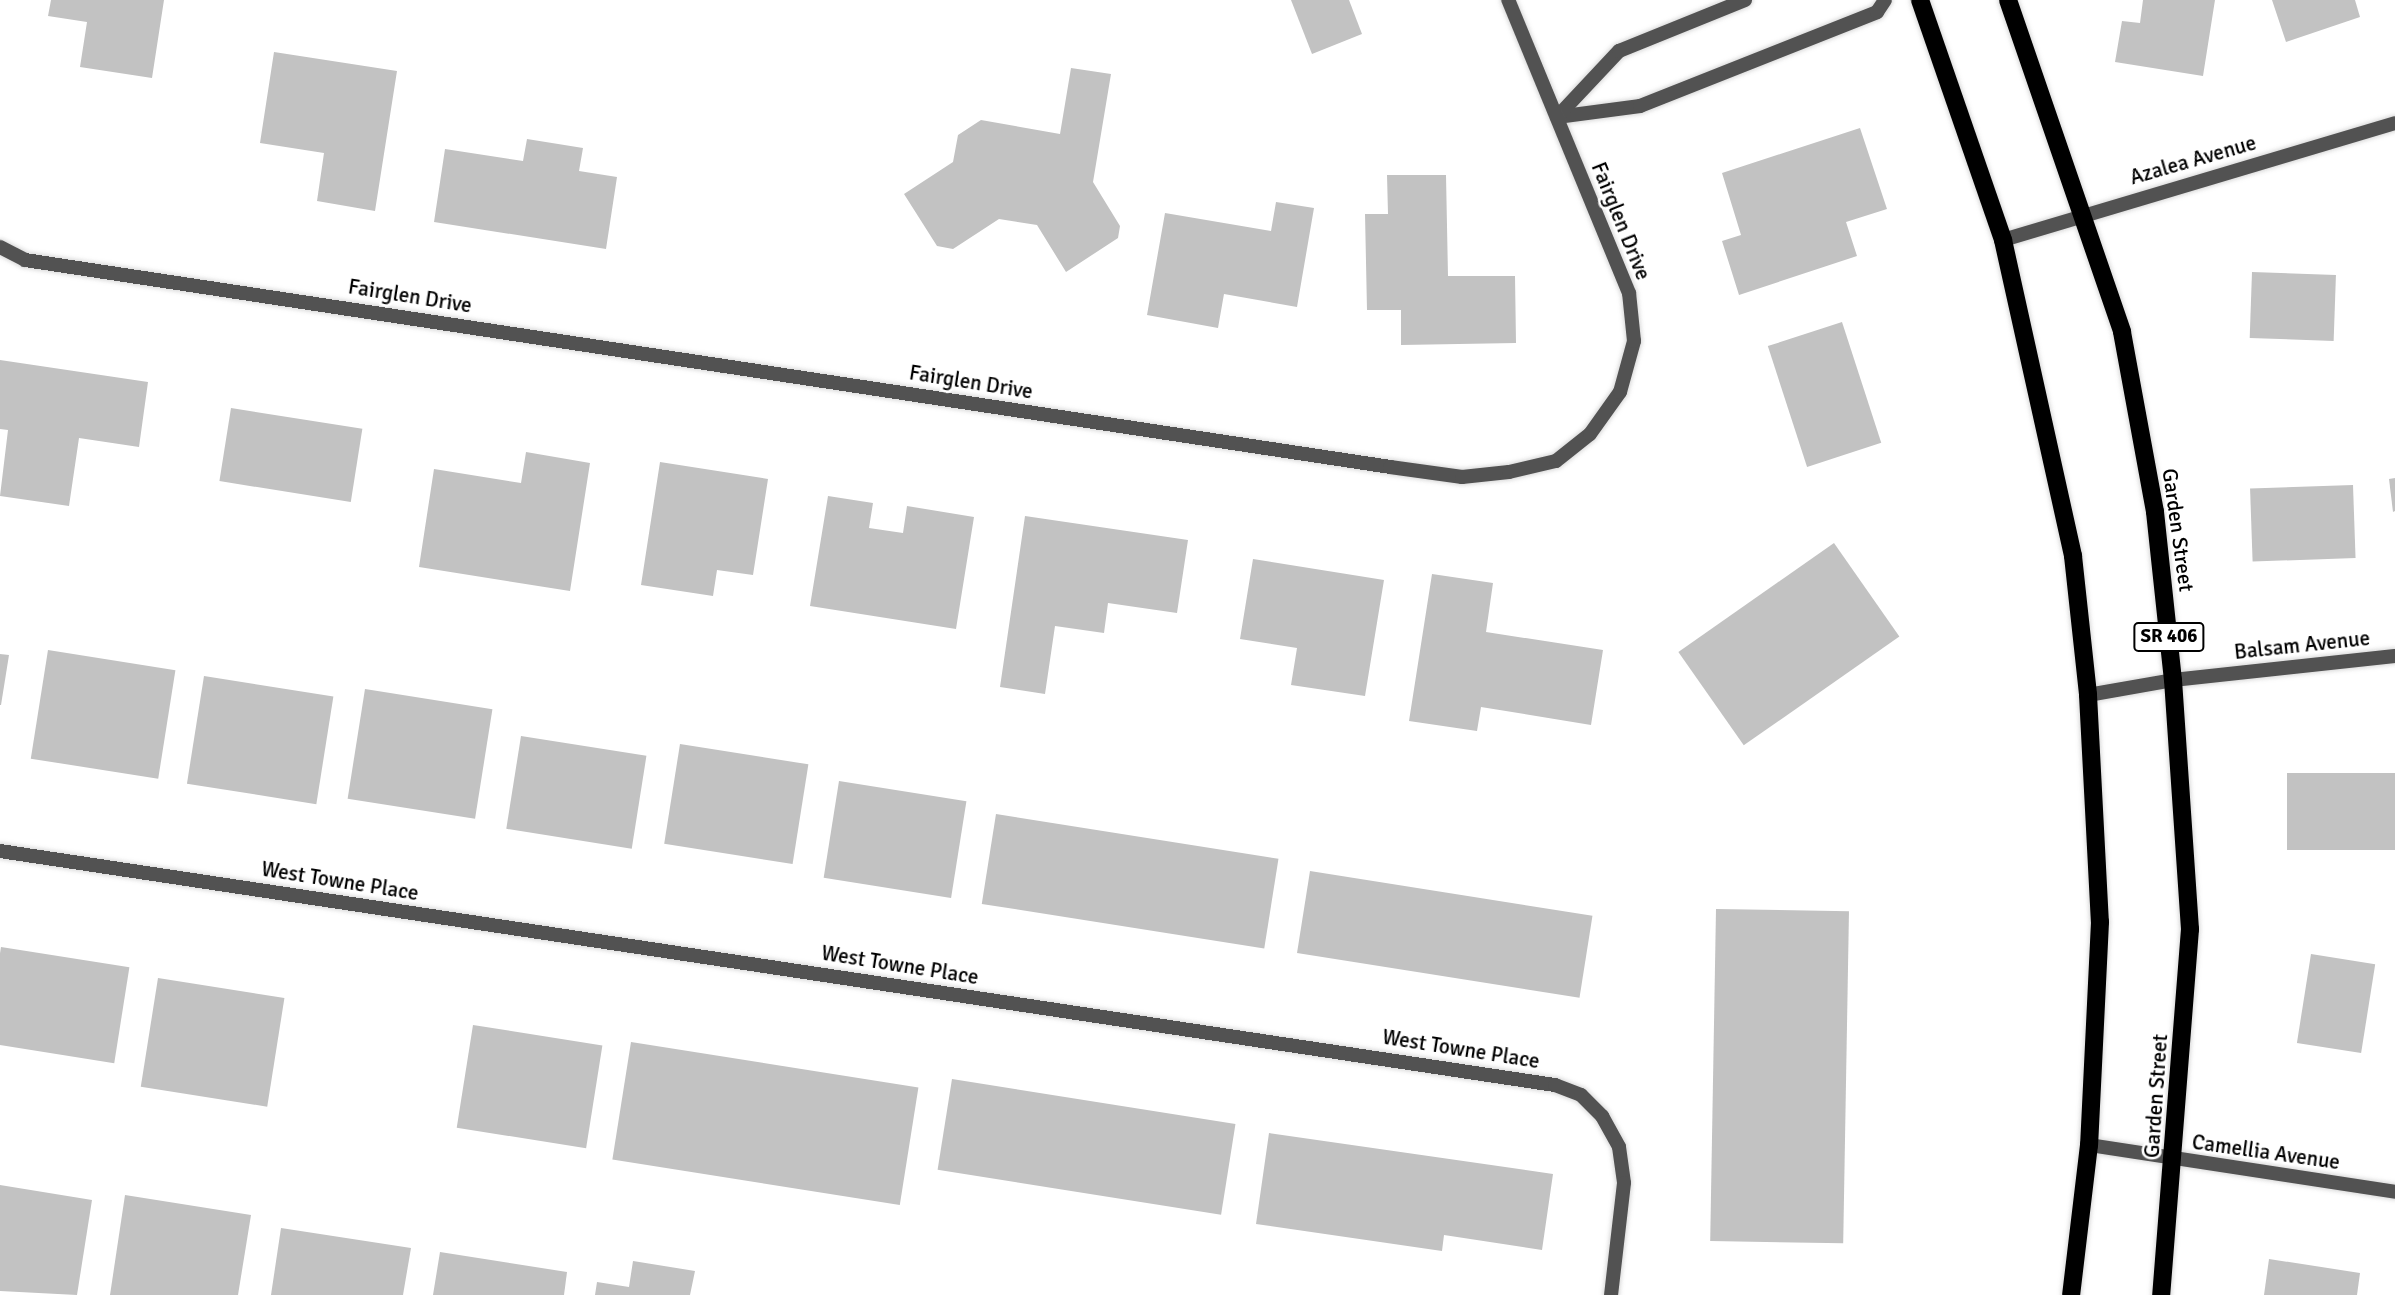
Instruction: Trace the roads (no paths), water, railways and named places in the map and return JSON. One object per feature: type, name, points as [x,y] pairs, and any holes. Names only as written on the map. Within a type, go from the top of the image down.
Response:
[{"type":"main road","points":[[1920,0],[2003,240],[2073,556],[2088,695],[2100,922],[2090,1145],[2071,1295]]},
{"type":"main road","name":"Garden Street","points":[[2008,0],[2122,332],[2155,512],[2173,680],[2190,929],[2174,1159],[2161,1295]]},
{"type":"street","name":"Fairglen Drive","points":[[0,247],[24,260],[1462,477],[1510,472],[1556,461],[1590,434],[1620,392],[1634,341],[1629,293],[1508,0]]},
{"type":"street","points":[[1557,117],[1619,51],[1745,0]]},
{"type":"street","points":[[1557,117],[1640,106],[1877,12],[1885,0]]},
{"type":"street","name":"Azalea Avenue","points":[[2003,240],[2395,123]]},
{"type":"street","name":"Balsam Avenue","points":[[2088,695],[2173,680],[2395,656]]},
{"type":"street","name":"West Towne Place","points":[[0,851],[1555,1085],[1581,1095],[1602,1116],[1619,1147],[1624,1183],[1611,1295]]},
{"type":"street","name":"Camellia Avenue","points":[[2090,1145],[2395,1192]]}]
